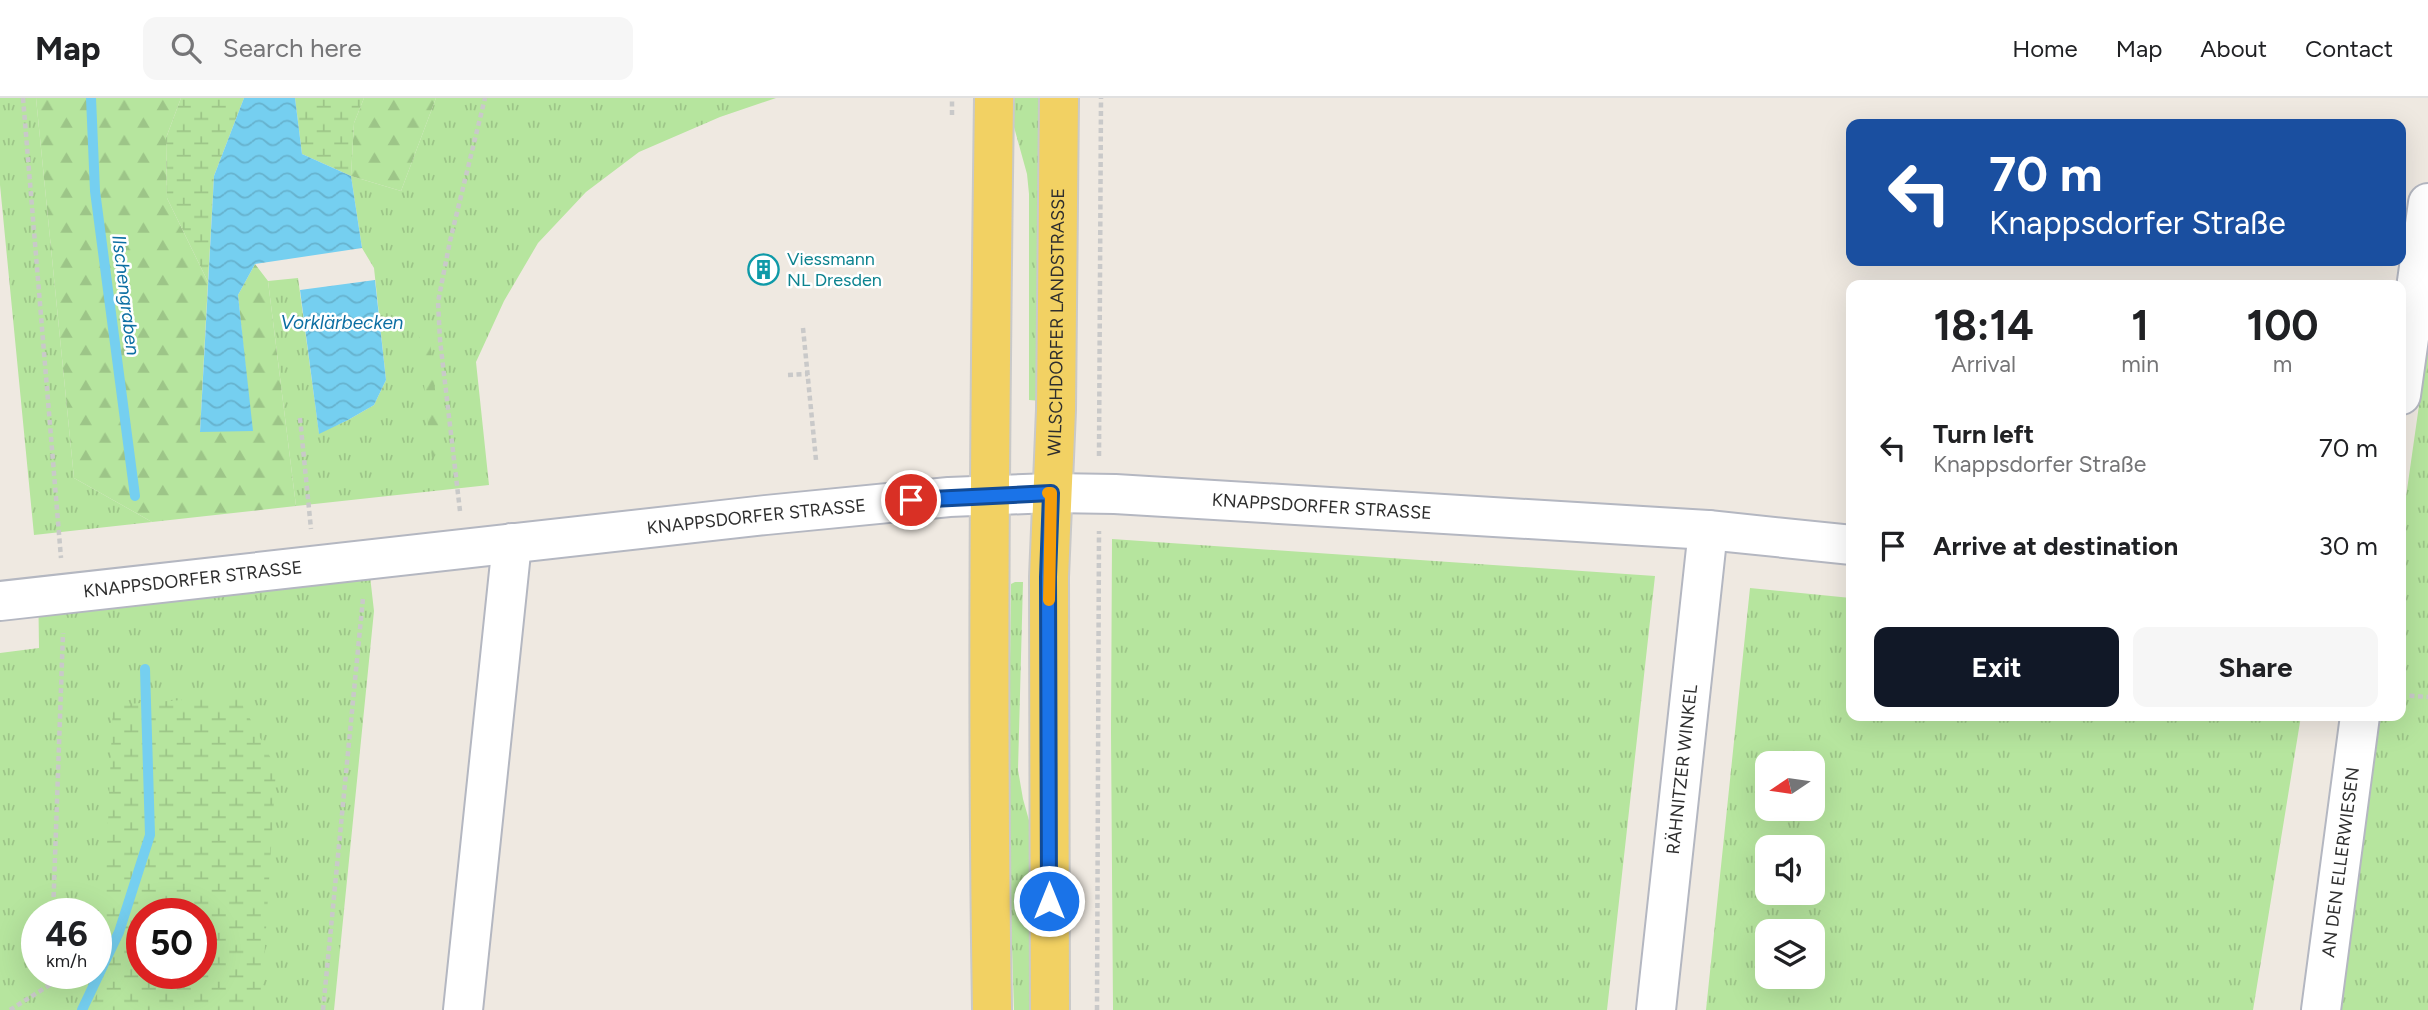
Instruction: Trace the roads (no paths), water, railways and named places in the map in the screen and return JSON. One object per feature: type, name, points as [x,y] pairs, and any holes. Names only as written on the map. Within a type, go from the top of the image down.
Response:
[{"type":"main road","points":[[992,1010],[990,495],[994,98]]},
{"type":"main road","name":"WILSCHDORFER LANDSTRASSE","points":[[1050,1010],[1048,577],[1056,410],[1059,98]]},
{"type":"street","points":[[2406,359],[2428,203]]},
{"type":"street","name":"KNAPPSDORFER STRASSE","points":[[0,601],[888,502],[1051,493],[1708,530],[1846,544]]},
{"type":"street","name":"RÄHNITZER WINKEL","points":[[1656,1010],[1708,530]]},
{"type":"street","points":[[463,1010],[512,542]]},
{"type":"street","name":"AN DEN ELLERWIESEN","points":[[2321,1010],[2359,721]]},
{"type":"water","points":[[244,98],[295,98],[302,154],[351,176],[362,248],[255,264],[238,295],[253,431],[200,432],[214,176]]},
{"type":"water","name":"Vorklärbecken","points":[[375,280],[386,380],[374,405],[319,434],[300,290]]},
{"type":"waterway","name":"Ilschengraben","points":[[91,98],[95,191],[135,496]]},
{"type":"waterway","name":"Ilschengraben","points":[[82,1010],[119,932],[150,835],[145,669]]},
{"type":"place","name":"Viessmann NL Dresden","points":[[764,269]]}]
